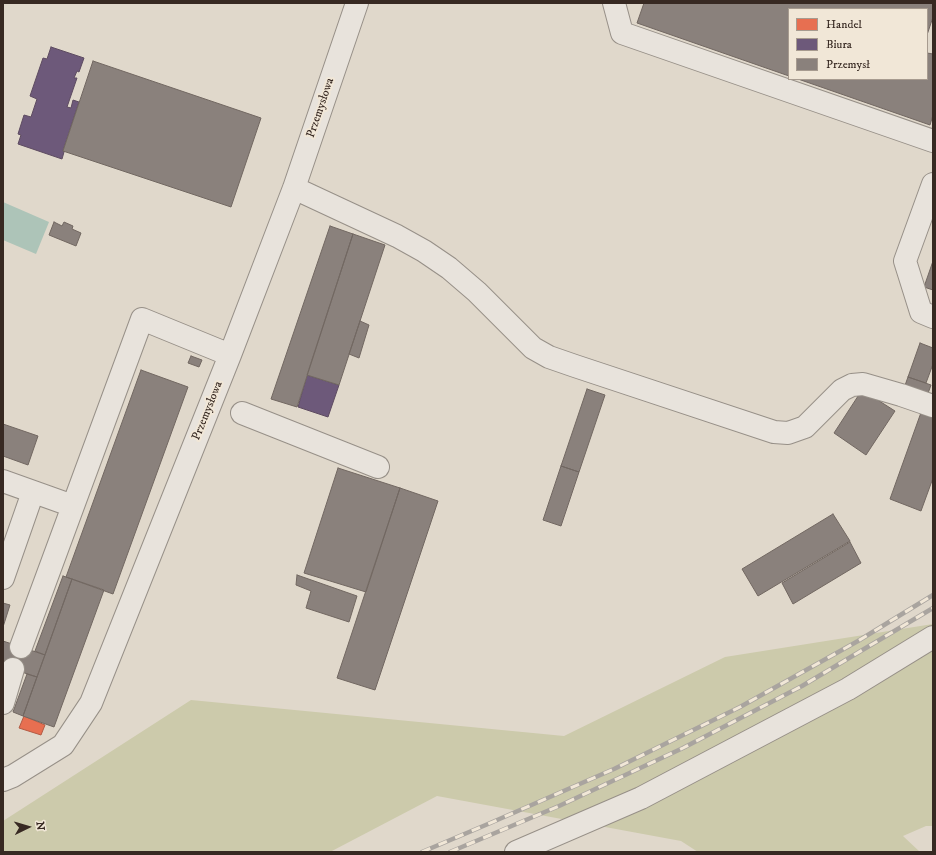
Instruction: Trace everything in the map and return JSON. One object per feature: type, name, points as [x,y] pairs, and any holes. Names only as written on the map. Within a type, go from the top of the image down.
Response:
[{"type":"street","name":"Przemysłowa","points":[[3,780],[13,776],[63,745],[91,703],[230,355],[294,188],[357,3]]},
{"type":"street","points":[[614,3],[622,33],[933,141]]},
{"type":"street","points":[[933,184],[905,261],[921,312],[933,317]]},
{"type":"street","points":[[294,188],[398,236],[424,251],[448,268],[477,292],[533,348],[574,366],[774,432],[788,433],[805,427],[842,390],[852,385],[863,384],[933,406]]},
{"type":"street","points":[[21,647],[142,319],[230,355]]},
{"type":"street","points":[[242,413],[378,467]]},
{"type":"street","points":[[3,481],[73,506]]},
{"type":"street","points":[[3,578],[33,492]]},
{"type":"street","points":[[516,852],[648,795],[848,689],[933,636]]},
{"type":"street","points":[[3,703],[13,669]]},
{"type":"shaded area","points":[[3,202],[49,222],[36,254],[3,240]]},
{"type":"shaded area","points":[[933,624],[933,826],[926,826],[903,836],[920,852],[698,852],[681,841],[437,796],[330,852],[3,852],[3,821],[191,700],[564,736],[725,657]]},
{"type":"building: Handel","points":[[24,716],[45,725],[41,735],[19,728]]},
{"type":"building: Biura","points":[[51,47],[84,58],[79,72],[77,71],[74,78],[77,78],[67,107],[71,108],[73,100],[79,102],[63,151],[62,159],[18,144],[21,135],[18,134],[24,115],[31,117],[37,99],[30,96],[43,58],[47,59]]},
{"type":"building: Biura","points":[[307,375],[339,385],[328,417],[298,407]]},
{"type":"building: Przemysł","points":[[644,3],[933,3],[933,17],[928,32],[928,8],[788,8],[788,76],[637,23]]},
{"type":"building: Przemysł","points":[[928,53],[933,54],[933,115],[930,125],[801,80],[928,80]]},
{"type":"building: Przemysł","points":[[93,61],[261,118],[231,207],[63,151]]},
{"type":"building: Przemysł","points":[[54,222],[62,226],[64,222],[73,226],[72,229],[81,233],[76,246],[49,235]]},
{"type":"building: Przemysł","points":[[330,226],[353,234],[297,407],[271,399]]},
{"type":"building: Przemysł","points":[[353,234],[385,245],[339,385],[307,375]]},
{"type":"building: Przemysł","points":[[933,261],[933,290],[924,287]]},
{"type":"building: Przemysł","points":[[360,321],[369,325],[359,358],[349,354]]},
{"type":"building: Przemysł","points":[[920,343],[933,348],[933,364],[926,383],[908,377]]},
{"type":"building: Przemysł","points":[[191,356],[202,360],[199,367],[188,363]]},
{"type":"building: Przemysł","points":[[141,370],[188,387],[113,594],[66,577]]},
{"type":"building: Przemysł","points":[[908,377],[931,385],[926,399],[903,391]]},
{"type":"building: Przemysł","points":[[587,389],[605,395],[579,472],[561,466]]},
{"type":"building: Przemysł","points":[[862,390],[895,411],[866,455],[834,433]]},
{"type":"building: Przemysł","points":[[923,407],[933,411],[933,478],[921,511],[890,499]]},
{"type":"building: Przemysł","points":[[3,424],[38,436],[28,465],[3,456]]},
{"type":"building: Przemysł","points":[[561,466],[579,472],[561,526],[543,520]]},
{"type":"building: Przemysł","points":[[338,468],[400,488],[366,592],[304,573]]},
{"type":"building: Przemysł","points":[[400,488],[438,501],[375,690],[337,678]]},
{"type":"building: Przemysł","points":[[833,514],[850,541],[758,596],[742,569]]},
{"type":"building: Przemysł","points":[[850,542],[861,563],[793,604],[782,583]]},
{"type":"building: Przemysł","points":[[297,575],[357,596],[349,622],[306,608],[311,591],[296,585]]},
{"type":"building: Przemysł","points":[[63,576],[72,579],[45,655],[35,651]]},
{"type":"building: Przemysł","points":[[72,579],[104,590],[54,727],[23,716]]},
{"type":"building: Przemysł","points":[[3,603],[10,605],[3,627]]},
{"type":"building: Przemysł","points":[[3,641],[45,655],[37,677],[3,666]]},
{"type":"building: Przemysł","points":[[27,674],[37,677],[23,716],[13,712]]},
{"type":"railway","points":[[422,852],[614,769],[740,707],[858,641],[933,595]]},
{"type":"railway","points":[[450,852],[559,806],[683,748],[802,686],[933,608]]}]
